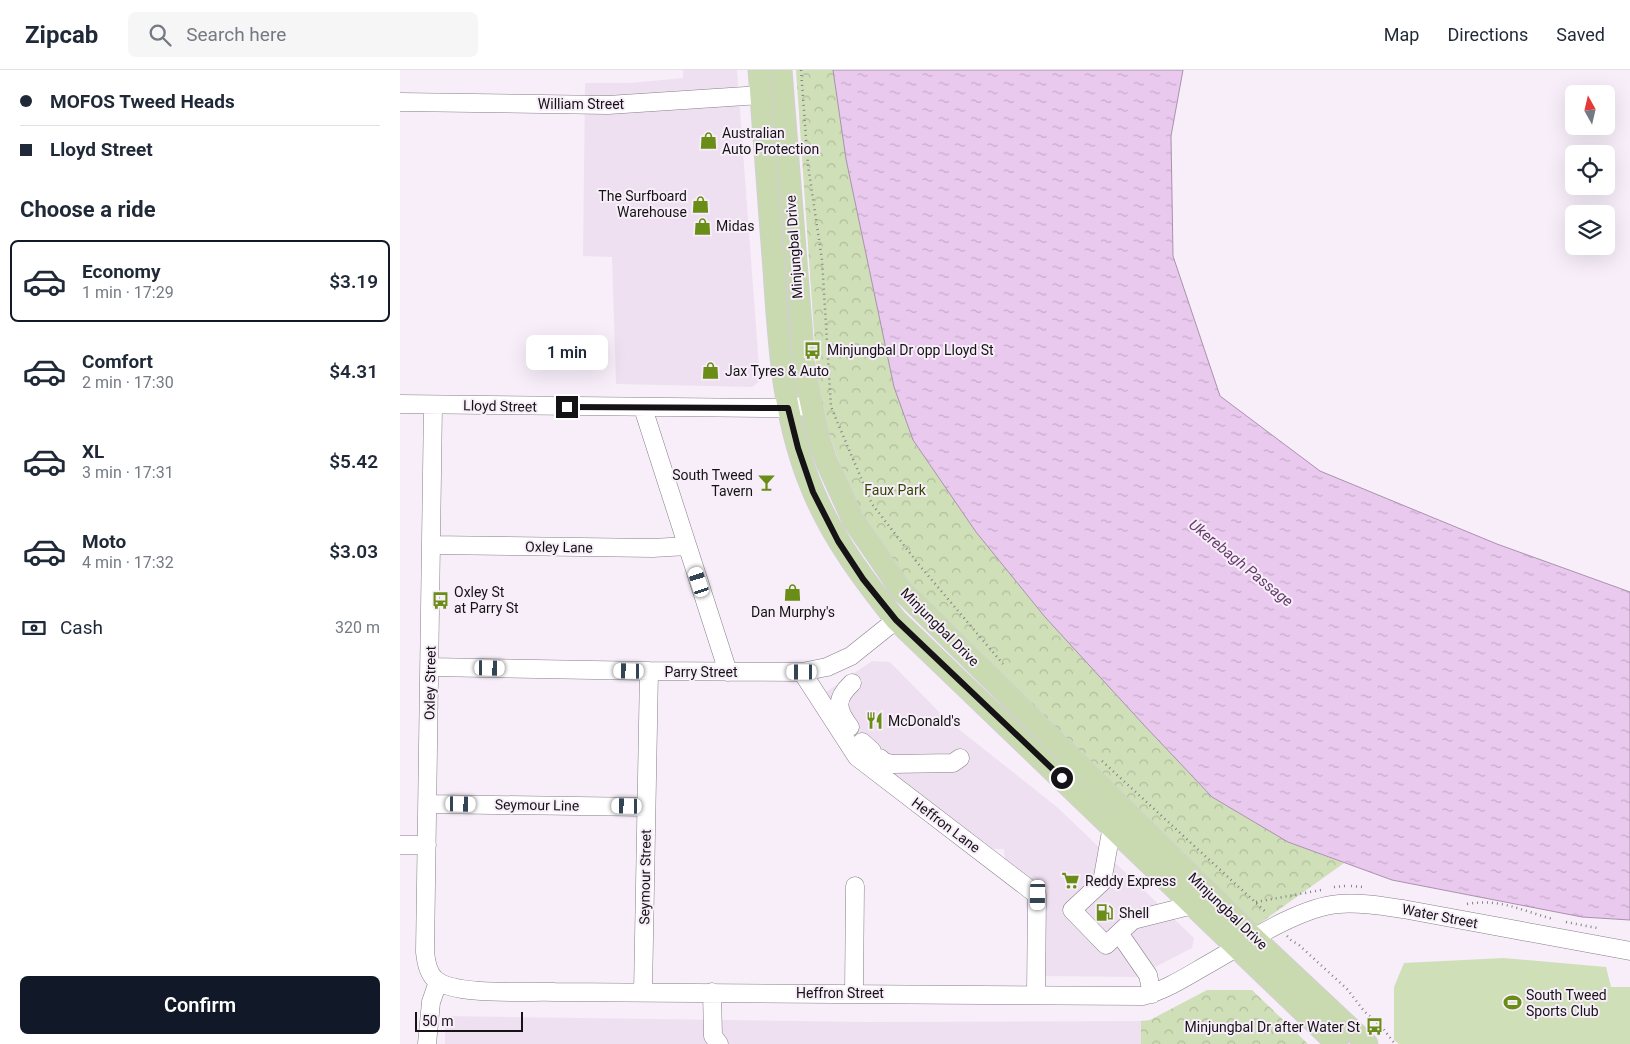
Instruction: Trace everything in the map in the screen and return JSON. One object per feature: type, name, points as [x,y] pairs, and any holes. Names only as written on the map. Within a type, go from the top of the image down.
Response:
[{"type":"main road","name":"Minjungbal Drive","points":[[759,70],[780,346],[788,408],[798,448],[813,492],[838,541],[863,579],[896,620],[1193,905],[1246,943],[1368,1044]]},
{"type":"main road","name":"Minjungbal Drive","points":[[781,70],[801,340],[810,405],[827,463],[853,520],[901,590],[1246,943],[1338,1044]]},
{"type":"street","name":"William Street","points":[[400,102],[608,105],[761,96]]},
{"type":"street","name":"Lloyd Street","points":[[400,404],[643,408],[788,408],[810,405]]},
{"type":"street","name":"Oxley Street","points":[[433,405],[426,960],[430,974],[438,982]]},
{"type":"street","points":[[643,408],[728,672]]},
{"type":"street","name":"Oxley Lane","points":[[431,545],[653,548],[687,546]]},
{"type":"street","name":"Parry Street","points":[[430,668],[802,672],[827,667],[851,656],[896,620]]},
{"type":"street","name":"Seymour Street","points":[[643,992],[649,671]]},
{"type":"street","name":"Heffron Lane","points":[[802,672],[857,757],[1038,895],[1036,994]]},
{"type":"street","points":[[852,683],[845,690],[838,706],[841,715],[868,747],[884,762],[892,764],[953,763],[960,758]]},
{"type":"street","name":"Seymour Line","points":[[428,804],[646,806]]},
{"type":"street","points":[[1112,826],[1102,882],[1072,910],[1106,945],[1134,920],[1193,905]]},
{"type":"street","points":[[400,844],[427,845]]},
{"type":"street","points":[[854,993],[855,886]]},
{"type":"street","name":"Water Street","points":[[1246,943],[1316,908],[1339,904],[1375,905],[1630,951]]},
{"type":"street","points":[[1119,933],[1148,975],[1152,994]]},
{"type":"street","name":"Heffron Street","points":[[438,982],[454,988],[467,990],[1131,996],[1152,994],[1246,943]]},
{"type":"street","points":[[427,1044],[431,1002],[438,982]]},
{"type":"street","points":[[712,992],[712,1036],[719,1044]]},
{"type":"path","points":[[801,70],[808,165],[822,260],[831,407],[872,504],[920,566],[1008,670]]},
{"type":"path","points":[[1099,758],[1266,911],[1291,940],[1299,945],[1347,989],[1364,1011],[1381,1026],[1396,1044]]},
{"type":"shaded area","points":[[683,70],[737,70],[760,381],[752,387],[616,384],[612,257],[583,256],[585,83],[630,83],[683,78]]},
{"type":"shaded area","points":[[872,661],[890,662],[946,719],[1057,807],[1194,938],[1192,948],[1136,977],[1042,976],[1041,889],[1005,860],[1004,849],[993,849],[858,750],[823,694]]},
{"type":"shaded area","points":[[445,1016],[867,1022],[1141,1021],[1141,1044],[445,1044]]},
{"type":"green space","name":"Faux Park","points":[[796,70],[833,70],[913,440],[976,532],[1045,617],[1212,797],[1288,842],[1344,863],[1256,926],[911,587],[856,509],[819,406]]},
{"type":"green space","name":"South Tweed Sports Club","points":[[1503,958],[1606,967],[1611,987],[1630,987],[1630,1044],[1399,1044],[1394,1040],[1394,987],[1404,963]]},
{"type":"green space","points":[[1207,990],[1252,990],[1308,1044],[1141,1044],[1141,1021],[1150,1020]]},
{"type":"water","name":"Ukerebagh Passage","points":[[833,70],[1183,70],[1171,136],[1173,256],[1220,396],[1320,471],[1497,544],[1630,592],[1630,920],[1582,917],[1392,880],[1288,842],[1212,797],[1143,724],[1045,617],[976,532],[913,440],[894,387],[846,159]]},
{"type":"place","name":"Australian Auto Protection","points":[[708,141]]},
{"type":"place","name":"The Surfboard Warehouse","points":[[701,204]]},
{"type":"place","name":"Midas","points":[[702,226]]},
{"type":"place","name":"Minjungbal Dr opp Lloyd St","points":[[813,350]]},
{"type":"place","name":"Jax Tyres & Auto","points":[[711,371]]},
{"type":"place","name":"South Tweed Tavern","points":[[767,483]]},
{"type":"place","name":"Dan Murphy's","points":[[793,592]]},
{"type":"place","name":"Oxley St at Parry St","points":[[440,600]]},
{"type":"place","name":"McDonald's","points":[[874,721]]},
{"type":"place","name":"Reddy Express","points":[[1071,881]]},
{"type":"place","name":"Shell","points":[[1105,913]]},
{"type":"place","name":"South Tweed Sports Club","points":[[1512,1003]]},
{"type":"place","name":"Minjungbal Dr after Water St","points":[[1374,1027]]},
{"type":"route","points":[[567,407],[788,408],[798,448],[813,492],[838,541],[863,579],[896,620],[1062,778]]}]
